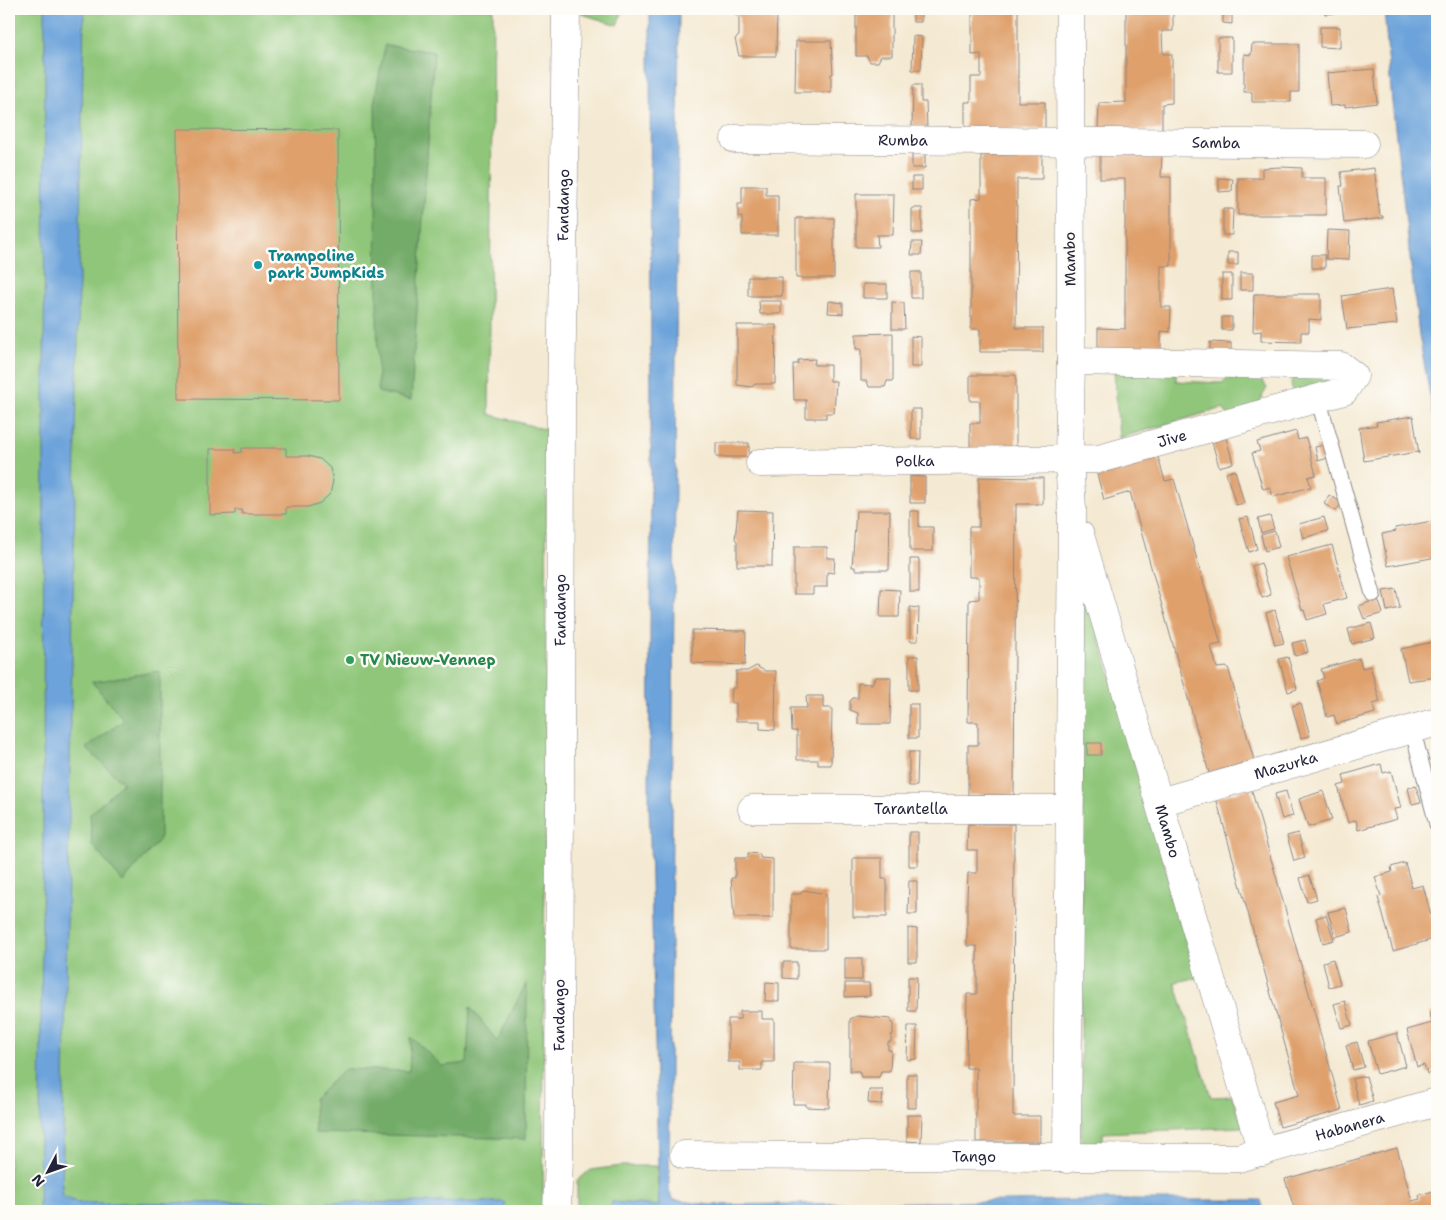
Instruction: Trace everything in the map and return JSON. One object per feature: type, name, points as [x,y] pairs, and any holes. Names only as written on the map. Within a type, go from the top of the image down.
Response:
[{"type":"street","name":"Fandango","points":[[557,1211],[561,412],[566,9]]},
{"type":"street","name":"Mambo","points":[[1067,1159],[1072,509],[1068,460],[1072,362],[1069,143],[1070,9]]},
{"type":"street","name":"Rumba","points":[[735,139],[1069,143]]},
{"type":"street","name":"Samba","points":[[1069,143],[1364,144]]},
{"type":"street","name":"Jive","points":[[1068,460],[1099,459],[1344,391],[1354,376],[1341,366],[1072,362]]},
{"type":"street","points":[[1270,366],[1275,410]]},
{"type":"street","name":"Polka","points":[[760,463],[1068,460]]},
{"type":"street","name":"Mambo","points":[[1072,509],[1262,1152]]},
{"type":"street","name":"Mazurka","points":[[1160,802],[1424,725]]},
{"type":"street","name":"Tarantella","points":[[752,809],[1069,809]]},
{"type":"street","name":"Habanera","points":[[1262,1152],[1437,1102]]},
{"type":"street","name":"Tango","points":[[684,1155],[1067,1159],[1238,1158],[1262,1152]]},
{"type":"lane","points":[[1318,398],[1373,594]]},
{"type":"lane","name":"Mazurka","points":[[1424,725],[1437,824]]},
{"type":"green space","points":[[10,9],[493,9],[489,414],[547,430],[543,1211],[9,1211]]},
{"type":"green space","points":[[582,9],[617,9],[623,11],[617,25],[582,14]]},
{"type":"green space","points":[[385,45],[434,52],[411,400],[378,392],[375,98]]},
{"type":"green space","points":[[1114,370],[1176,372],[1176,381],[1222,383],[1232,373],[1258,375],[1267,388],[1259,402],[1229,417],[1223,408],[1119,438]]},
{"type":"green space","points":[[1297,375],[1333,378],[1335,384],[1298,395],[1292,390],[1291,382]]},
{"type":"green space","points":[[1081,572],[1197,978],[1175,982],[1211,1097],[1232,1096],[1243,1127],[1103,1133],[1103,1143],[1081,1144]]},
{"type":"green space","points":[[160,671],[160,839],[123,882],[92,845],[90,814],[123,783],[86,748],[124,720],[92,682]]},
{"type":"green space","points":[[527,982],[526,1139],[315,1133],[314,1099],[345,1069],[409,1071],[411,1037],[442,1066],[467,1063],[470,1007],[497,1041]]},
{"type":"green space","points":[[621,1166],[657,1166],[659,1206],[612,1202],[610,1211],[577,1211],[577,1181],[590,1170]]},
{"type":"water","points":[[45,9],[84,9],[62,1196],[79,1203],[505,1202],[505,1211],[39,1211],[43,834]]},
{"type":"water","points":[[650,9],[679,9],[669,1191],[673,1200],[711,1205],[1085,1200],[1261,1200],[1264,1211],[610,1211],[612,1202],[659,1206],[649,801],[651,461]]},
{"type":"water","points":[[1384,9],[1437,9],[1437,435],[1419,335],[1392,102]]},
{"type":"building","points":[[735,9],[777,9],[776,56],[739,56],[735,39],[739,36],[739,17],[735,14]]},
{"type":"building","points":[[856,9],[892,9],[892,56],[881,56],[878,62],[870,62],[867,56],[856,56]]},
{"type":"building","points":[[913,9],[921,9],[921,22],[913,22]]},
{"type":"building","points":[[972,9],[1018,9],[1018,102],[1045,102],[1045,129],[965,128],[965,102],[971,102],[971,77],[981,77],[981,54],[972,55]]},
{"type":"building","points":[[1126,9],[1173,9],[1173,31],[1162,31],[1163,54],[1172,54],[1172,103],[1162,104],[1162,130],[1098,129],[1099,103],[1126,102]]},
{"type":"building","points":[[1223,9],[1232,9],[1232,24],[1223,23]]},
{"type":"building","points":[[1324,9],[1358,9],[1358,11],[1325,14]]},
{"type":"building","points":[[1320,27],[1340,27],[1340,48],[1320,47]]},
{"type":"building","points":[[913,36],[922,37],[921,70],[912,70]]},
{"type":"building","points":[[1218,38],[1232,38],[1232,72],[1218,72]]},
{"type":"building","points":[[796,41],[831,41],[833,74],[831,74],[831,92],[795,92]]},
{"type":"building","points":[[1252,44],[1299,44],[1299,92],[1291,92],[1291,102],[1252,102],[1252,92],[1244,92],[1244,54],[1251,55]]},
{"type":"building","points":[[1374,69],[1377,103],[1345,107],[1345,105],[1330,106],[1327,73]]},
{"type":"building","points":[[913,85],[921,85],[921,102],[926,102],[927,128],[912,127]]},
{"type":"building","name":"Trampoline park JumpKids","points":[[177,129],[338,130],[339,400],[178,399]]},
{"type":"building","points":[[912,154],[925,154],[925,168],[912,168]]},
{"type":"building","points":[[981,155],[1042,155],[1042,179],[1017,179],[1016,328],[1043,328],[1043,352],[980,352],[980,329],[971,329],[971,199],[981,198]]},
{"type":"building","points":[[1100,155],[1162,155],[1161,177],[1171,177],[1171,266],[1161,266],[1161,307],[1171,307],[1170,332],[1161,331],[1161,353],[1098,353],[1098,328],[1125,329],[1125,179],[1100,179]]},
{"type":"building","points":[[1262,168],[1302,168],[1302,178],[1326,178],[1326,215],[1238,215],[1238,178],[1262,178]]},
{"type":"building","points":[[1374,168],[1380,216],[1383,216],[1383,218],[1344,223],[1340,186],[1343,186],[1341,172]]},
{"type":"building","points":[[912,177],[922,177],[922,190],[912,190]]},
{"type":"building","points":[[1219,178],[1233,179],[1232,191],[1219,192]]},
{"type":"building","points":[[742,186],[766,186],[766,195],[778,195],[778,235],[742,235],[742,217],[738,217],[738,204],[742,204]]},
{"type":"building","points":[[856,194],[894,194],[893,235],[877,235],[878,247],[856,247]]},
{"type":"building","points":[[912,208],[922,208],[922,233],[912,233]]},
{"type":"building","points":[[1223,209],[1233,209],[1232,235],[1223,235]]},
{"type":"building","points":[[796,218],[834,218],[834,278],[796,278]]},
{"type":"building","points":[[1327,230],[1350,231],[1349,260],[1326,259]]},
{"type":"building","points":[[912,242],[922,242],[921,255],[911,255]]},
{"type":"building","points":[[1228,252],[1238,252],[1238,265],[1228,265]]},
{"type":"building","points":[[1312,255],[1325,255],[1325,268],[1312,268]]},
{"type":"building","points":[[911,272],[921,272],[921,298],[911,298]]},
{"type":"building","points":[[1240,273],[1253,273],[1253,290],[1240,290]]},
{"type":"building","points":[[1222,274],[1232,274],[1232,300],[1222,300]]},
{"type":"building","points":[[748,277],[782,277],[782,296],[748,296]]},
{"type":"building","points":[[863,284],[887,284],[887,298],[863,298]]},
{"type":"building","points":[[1392,289],[1397,324],[1347,329],[1342,296]]},
{"type":"building","points":[[1254,294],[1321,294],[1321,320],[1309,319],[1309,332],[1301,332],[1301,342],[1261,341],[1261,331],[1253,332]]},
{"type":"building","points":[[759,301],[781,301],[781,314],[760,314]]},
{"type":"building","points":[[829,301],[843,303],[843,314],[828,313]]},
{"type":"building","points":[[892,302],[904,303],[905,329],[892,329]]},
{"type":"building","points":[[1222,317],[1232,317],[1232,330],[1222,330]]},
{"type":"building","points":[[737,325],[776,325],[775,384],[755,384],[752,387],[737,385]]},
{"type":"building","points":[[893,333],[893,381],[887,381],[885,387],[869,387],[867,381],[861,381],[861,349],[856,349],[856,334]]},
{"type":"building","points":[[911,336],[921,337],[921,367],[911,367]]},
{"type":"building","points":[[1210,342],[1231,343],[1231,353],[1210,353]]},
{"type":"building","points":[[815,359],[814,365],[830,365],[830,381],[836,381],[834,413],[826,413],[826,418],[806,418],[806,400],[794,400],[793,364],[798,364],[798,360]]},
{"type":"building","points":[[970,375],[1016,375],[1016,448],[970,449],[970,423],[980,423],[980,401],[970,401]]},
{"type":"building","points":[[911,409],[921,409],[921,439],[911,439]]},
{"type":"building","points":[[1413,416],[1419,454],[1417,452],[1364,461],[1359,428],[1377,425],[1376,422]]},
{"type":"building","points":[[1296,431],[1298,440],[1306,438],[1316,475],[1308,477],[1311,487],[1273,497],[1270,487],[1263,489],[1252,453],[1260,451],[1257,442]]},
{"type":"building","points":[[1226,438],[1233,463],[1219,467],[1212,442]]},
{"type":"building","points":[[716,443],[749,443],[749,457],[716,457]]},
{"type":"building","points":[[1324,445],[1328,458],[1318,461],[1315,447]]},
{"type":"building","points":[[242,448],[286,448],[286,456],[308,456],[320,459],[330,468],[333,481],[330,494],[320,503],[308,507],[286,507],[286,514],[242,514],[242,510],[235,510],[235,514],[210,515],[210,449],[235,449],[235,453],[242,452]]},
{"type":"building","points":[[1158,457],[1165,481],[1174,479],[1221,644],[1211,646],[1217,668],[1228,667],[1254,760],[1209,773],[1130,492],[1104,500],[1097,474]]},
{"type":"building","points":[[1235,470],[1244,503],[1236,505],[1226,473]]},
{"type":"building","points":[[910,476],[925,477],[925,503],[910,503]]},
{"type":"building","points":[[979,477],[1043,478],[1043,504],[1016,504],[1014,795],[968,795],[968,745],[978,745],[978,722],[968,722],[969,600],[979,599],[979,577],[969,577],[969,527],[979,527]]},
{"type":"building","points":[[1329,495],[1342,503],[1336,511],[1324,504]]},
{"type":"building","points":[[738,510],[773,511],[772,566],[737,566],[737,541],[735,539]]},
{"type":"building","points":[[856,511],[890,511],[889,570],[855,570],[855,567],[852,567]]},
{"type":"building","points":[[910,511],[919,511],[919,527],[933,527],[933,551],[910,551]]},
{"type":"building","points":[[1270,516],[1274,529],[1261,533],[1258,519]]},
{"type":"building","points":[[1248,517],[1257,549],[1249,552],[1239,519]]},
{"type":"building","points":[[1324,517],[1328,531],[1303,538],[1299,524]]},
{"type":"building","points":[[1432,521],[1437,557],[1388,566],[1382,534],[1396,531],[1395,528]]},
{"type":"building","points":[[1275,531],[1279,547],[1265,551],[1261,535]]},
{"type":"building","points":[[1332,545],[1347,598],[1324,604],[1327,614],[1307,620],[1304,610],[1302,610],[1286,557]]},
{"type":"building","points":[[794,547],[827,547],[827,558],[835,558],[834,573],[827,572],[827,587],[813,587],[813,594],[794,594]]},
{"type":"building","points":[[910,559],[919,559],[919,592],[910,592]]},
{"type":"building","points":[[1261,563],[1271,595],[1262,598],[1252,566]]},
{"type":"building","points":[[881,589],[900,590],[899,617],[880,617]]},
{"type":"building","points":[[1396,589],[1400,608],[1387,611],[1383,591]]},
{"type":"building","points":[[1378,599],[1383,613],[1364,619],[1359,606]]},
{"type":"building","points":[[910,607],[919,608],[918,641],[910,641]]},
{"type":"building","points":[[1275,610],[1284,643],[1275,645],[1266,613]]},
{"type":"building","points":[[1371,623],[1375,638],[1352,644],[1348,629]]},
{"type":"building","points":[[692,630],[746,631],[745,665],[692,663]]},
{"type":"building","points":[[1305,640],[1308,652],[1295,656],[1292,643]]},
{"type":"building","points":[[1437,641],[1437,677],[1408,681],[1401,649]]},
{"type":"building","points":[[909,656],[918,656],[918,690],[909,690]]},
{"type":"building","points":[[1288,657],[1297,689],[1288,692],[1279,659]]},
{"type":"building","points":[[1359,658],[1362,668],[1370,666],[1380,702],[1373,704],[1375,713],[1337,724],[1334,715],[1327,717],[1317,681],[1324,678],[1321,669]]},
{"type":"building","points":[[756,666],[765,671],[776,671],[775,730],[760,729],[760,721],[736,721],[736,703],[731,703],[732,688],[736,688],[736,671],[747,671]]},
{"type":"building","points":[[875,677],[891,677],[890,724],[858,724],[858,713],[850,710],[850,701],[853,698],[858,698],[858,683],[872,684]]},
{"type":"building","points":[[806,696],[823,696],[823,708],[832,708],[831,765],[818,765],[818,760],[797,760],[797,731],[792,731],[791,708],[807,708]]},
{"type":"building","points":[[1301,703],[1310,736],[1301,738],[1292,706]]},
{"type":"building","points":[[909,704],[918,704],[918,738],[909,738]]},
{"type":"building","points":[[1087,743],[1101,743],[1101,755],[1087,755]]},
{"type":"building","points":[[909,752],[918,752],[917,786],[909,786]]},
{"type":"building","points":[[1381,764],[1383,773],[1391,771],[1401,808],[1394,809],[1397,819],[1358,830],[1356,820],[1348,823],[1338,786],[1345,784],[1343,775]]},
{"type":"building","points":[[1416,786],[1421,802],[1412,804],[1408,788]]},
{"type":"building","points":[[1251,788],[1342,1110],[1280,1127],[1273,1102],[1299,1095],[1216,798]]},
{"type":"building","points":[[1286,791],[1293,816],[1282,819],[1275,794]]},
{"type":"building","points":[[1323,791],[1332,820],[1308,827],[1299,799]]},
{"type":"building","points":[[968,824],[1014,824],[1013,1116],[1040,1116],[1040,1142],[976,1142],[976,1068],[966,1068],[967,994],[977,994],[977,946],[967,946],[968,873],[977,873],[977,850],[967,850]]},
{"type":"building","points":[[909,832],[918,832],[918,866],[909,866]]},
{"type":"building","points":[[1298,833],[1305,858],[1294,861],[1287,836]]},
{"type":"building","points":[[748,853],[760,854],[760,858],[773,859],[773,918],[734,918],[731,878],[735,878],[735,858],[748,858]]},
{"type":"building","points":[[853,858],[882,858],[882,879],[887,879],[887,917],[853,917]]},
{"type":"building","points":[[1405,863],[1412,888],[1423,885],[1437,938],[1393,951],[1378,897],[1381,896],[1375,877],[1392,872],[1391,867]]},
{"type":"building","points":[[1309,875],[1317,899],[1307,902],[1300,878]]},
{"type":"building","points":[[909,881],[917,881],[917,914],[908,914]]},
{"type":"building","points":[[804,890],[826,894],[826,949],[791,949],[791,894],[800,894]]},
{"type":"building","points":[[1346,908],[1352,932],[1335,937],[1328,912]]},
{"type":"building","points":[[1326,915],[1334,940],[1323,943],[1316,918]]},
{"type":"building","points":[[908,928],[917,929],[917,962],[908,962]]},
{"type":"building","points":[[845,958],[862,958],[862,980],[845,980]]},
{"type":"building","points":[[1333,959],[1340,984],[1329,987],[1323,962]]},
{"type":"building","points":[[783,962],[797,962],[797,979],[783,978]]},
{"type":"building","points":[[908,977],[917,977],[916,1011],[908,1011]]},
{"type":"building","points":[[766,982],[779,983],[779,1001],[765,1001]]},
{"type":"building","points":[[845,983],[869,983],[870,996],[845,997]]},
{"type":"building","points":[[1345,1001],[1352,1025],[1341,1028],[1334,1004]]},
{"type":"building","points":[[740,1011],[762,1011],[762,1019],[774,1019],[774,1062],[762,1062],[762,1070],[740,1070],[740,1062],[728,1062],[728,1019],[740,1019]]},
{"type":"building","points":[[1437,1011],[1437,1071],[1427,1074],[1424,1065],[1417,1067],[1407,1030],[1432,1023],[1430,1013]]},
{"type":"building","points":[[857,1016],[891,1019],[891,1023],[893,1023],[893,1035],[891,1035],[891,1042],[888,1042],[888,1050],[891,1050],[890,1071],[881,1071],[879,1077],[861,1077],[859,1071],[850,1071],[850,1019]]},
{"type":"building","points":[[908,1026],[917,1026],[916,1059],[907,1060]]},
{"type":"building","points":[[1397,1033],[1406,1066],[1377,1074],[1368,1041]]},
{"type":"building","points":[[1357,1042],[1364,1067],[1353,1070],[1346,1045]]},
{"type":"building","points":[[794,1063],[830,1063],[829,1108],[806,1107],[806,1104],[793,1104]]},
{"type":"building","points":[[907,1074],[916,1074],[916,1108],[907,1108]]},
{"type":"building","points":[[1366,1076],[1373,1101],[1359,1105],[1352,1079]]},
{"type":"building","points":[[869,1090],[883,1090],[882,1104],[868,1103]]},
{"type":"building","points":[[907,1115],[922,1115],[921,1142],[907,1141]]},
{"type":"building","points":[[1397,1148],[1412,1201],[1420,1199],[1419,1195],[1437,1190],[1437,1211],[1295,1211],[1285,1179]]},
{"type":"place","name":"Trampoline park JumpKids","points":[[258,265]]},
{"type":"place","name":"TV Nieuw-Vennep","points":[[350,660]]}]
